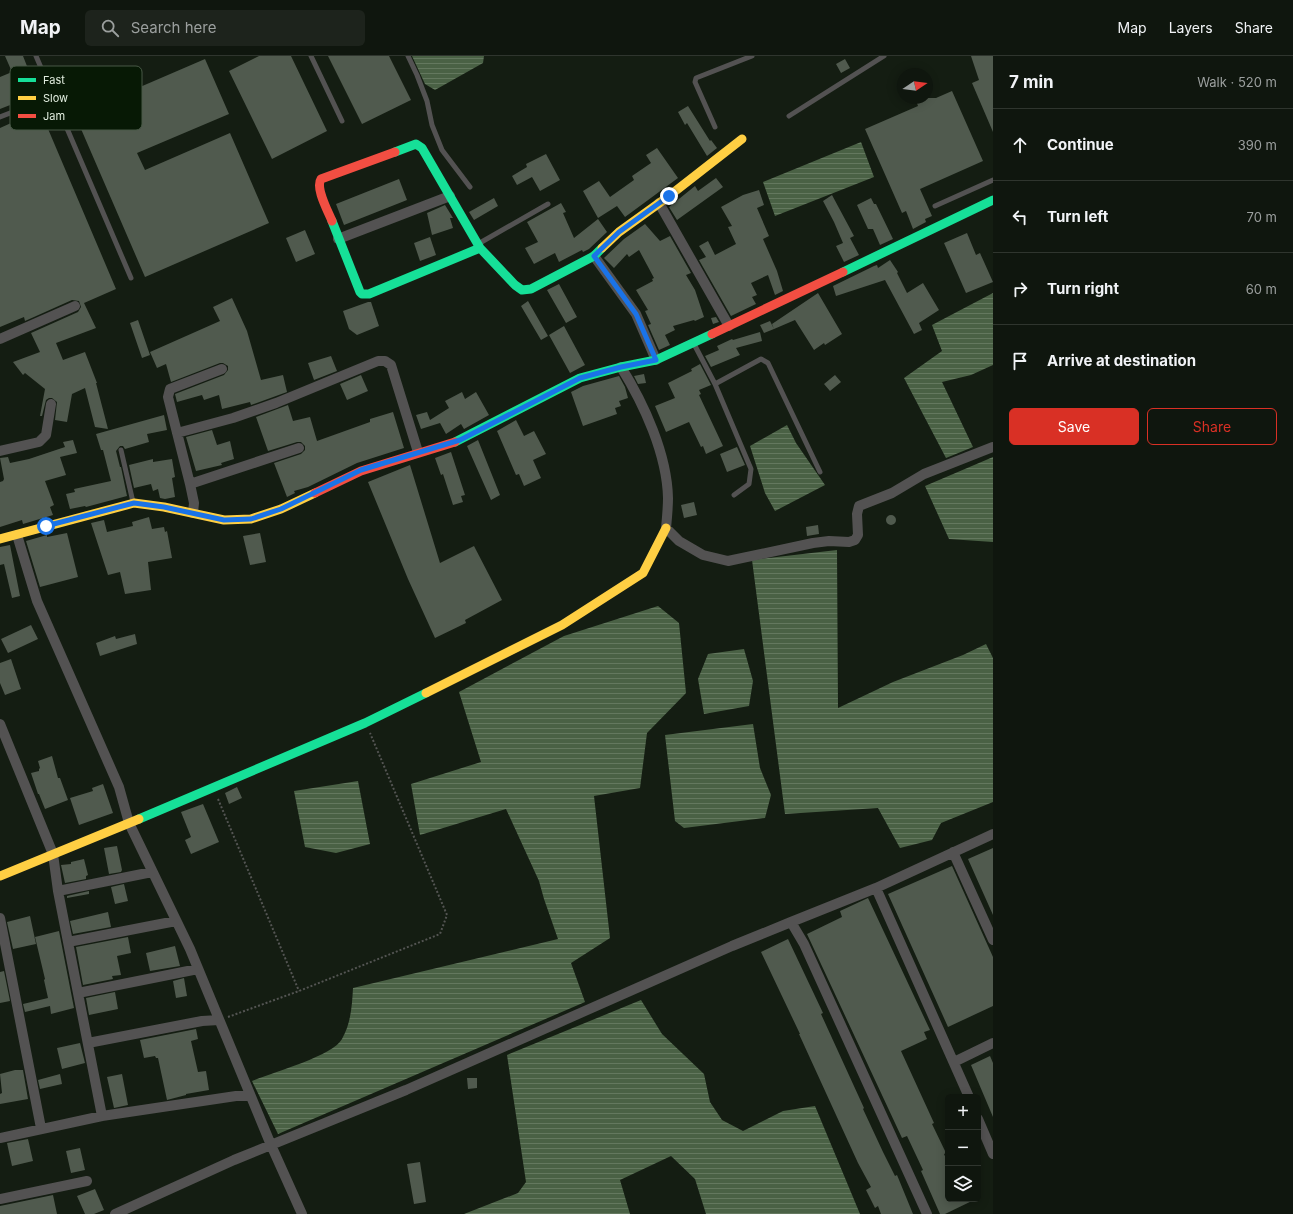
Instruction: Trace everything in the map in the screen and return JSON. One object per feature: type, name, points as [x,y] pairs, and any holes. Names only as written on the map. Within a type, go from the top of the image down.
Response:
[{"type":"street","points":[[479,246],[369,294],[362,294],[338,239],[318,182],[321,179],[416,144],[420,145],[479,246],[514,285],[522,290],[531,289],[594,256],[619,232],[742,139]]},
{"type":"street","points":[[338,239],[450,196]]},
{"type":"street","points":[[0,539],[134,503],[224,520],[251,519],[281,509],[361,470],[460,440],[580,378],[621,367],[656,360],[993,200]]},
{"type":"street","points":[[659,203],[729,326]]},
{"type":"street","points":[[594,256],[636,314],[656,360]]},
{"type":"street","points":[[0,339],[75,306]]},
{"type":"street","points":[[177,432],[233,418],[287,399],[378,361],[385,361],[391,365],[418,452]]},
{"type":"street","points":[[0,876],[365,723],[562,625],[643,573],[666,528],[668,498],[666,475],[656,439],[634,388],[621,367]]},
{"type":"street","points":[[193,513],[194,503],[190,484],[168,397],[170,388],[222,369]]},
{"type":"street","points":[[0,451],[39,442],[46,435],[51,404]]},
{"type":"street","points":[[666,528],[679,541],[703,555],[728,561],[813,543],[829,541],[849,542],[855,540],[858,535],[856,514],[860,506],[892,493],[924,474],[993,447]]},
{"type":"street","points":[[190,484],[299,448]]},
{"type":"street","points":[[16,535],[37,601],[119,787],[129,823],[198,969],[270,1145],[302,1214]]},
{"type":"street","points":[[0,724],[2,734],[53,854],[58,891],[102,1116]]},
{"type":"street","points":[[115,1214],[234,1160],[406,1090],[732,946],[876,888],[993,834]]},
{"type":"street","points":[[953,852],[993,940]]},
{"type":"street","points":[[58,891],[152,872]]},
{"type":"street","points":[[876,888],[968,1094]]},
{"type":"street","points":[[0,918],[41,1128]]},
{"type":"street","points":[[68,942],[176,921]]},
{"type":"street","points":[[791,922],[804,944],[927,1214]]},
{"type":"street","points":[[78,993],[198,969]]},
{"type":"street","points":[[88,1043],[202,1021],[219,1020]]},
{"type":"street","points":[[954,1062],[993,1043]]},
{"type":"street","points":[[0,1138],[102,1116],[236,1096],[250,1096]]},
{"type":"street","points":[[981,1126],[993,1154]]},
{"type":"street","points":[[0,1199],[87,1181]]},
{"type":"lane","points":[[36,56],[40,66]]},
{"type":"lane","points":[[312,56],[342,121]]},
{"type":"lane","points":[[408,56],[428,101],[432,125],[442,150],[470,187]]},
{"type":"lane","points":[[715,127],[695,82],[696,78],[752,56]]},
{"type":"lane","points":[[789,116],[884,56]]},
{"type":"lane","points":[[0,117],[10,113]]},
{"type":"lane","points":[[68,130],[131,278]]},
{"type":"lane","points":[[935,206],[993,180]]},
{"type":"lane","points":[[479,246],[548,204]]},
{"type":"lane","points":[[694,343],[715,384],[751,469],[750,484],[734,495]]},
{"type":"lane","points":[[715,384],[761,359],[768,363],[820,472]]},
{"type":"lane","points":[[121,450],[134,503]]},
{"type":"path","points":[[219,1020],[299,991],[440,934],[447,915],[365,723]]},
{"type":"path","points":[[213,788],[299,991]]},
{"type":"shaded area","points":[[412,56],[484,56],[483,63],[435,90],[425,84]]},
{"type":"shaded area","points":[[861,142],[874,177],[775,216],[763,182]]},
{"type":"shaded area","points":[[993,293],[993,365],[971,375],[942,382],[973,447],[946,458],[904,378],[942,351],[932,325]]},
{"type":"shaded area","points":[[787,425],[796,443],[825,485],[775,511],[765,493],[750,446]]},
{"type":"shaded area","points":[[993,457],[993,542],[949,539],[925,486]]},
{"type":"shaded area","points":[[837,550],[838,708],[893,682],[963,655],[986,644],[993,658],[993,802],[941,823],[932,840],[900,848],[878,808],[785,814],[752,560]]},
{"type":"shaded area","points":[[658,606],[679,623],[686,693],[647,733],[640,788],[594,796],[610,938],[571,963],[585,1002],[278,1134],[252,1081],[315,1058],[327,1052],[336,1045],[342,1039],[349,1021],[353,988],[558,939],[539,881],[506,809],[420,835],[411,784],[481,762],[459,692],[564,636]]},
{"type":"shaded area","points":[[744,649],[753,681],[749,706],[704,714],[698,679],[708,654]]},
{"type":"shaded area","points":[[753,724],[760,768],[771,795],[765,818],[684,828],[675,821],[665,735]]},
{"type":"shaded area","points":[[358,781],[370,844],[336,853],[305,847],[294,791]]},
{"type":"shaded area","points":[[641,1000],[662,1034],[704,1074],[710,1102],[722,1120],[743,1131],[783,1111],[815,1106],[860,1214],[706,1214],[695,1179],[671,1156],[620,1180],[630,1214],[464,1214],[518,1193],[526,1182],[507,1055]]},
{"type":"building","points":[[5,56],[23,56],[27,66],[10,66],[10,67]]},
{"type":"building","points":[[259,56],[291,56],[327,131],[272,159],[229,71]]},
{"type":"building","points":[[328,56],[389,56],[411,100],[362,124]]},
{"type":"building","points":[[971,56],[993,56],[993,132],[972,83],[979,80]]},
{"type":"building","points":[[205,59],[229,114],[137,153],[145,170],[230,133],[269,223],[145,277],[81,130],[142,130],[142,86]]},
{"type":"building","points":[[845,59],[850,68],[841,73],[836,64]]},
{"type":"building","points":[[10,73],[10,105],[0,109],[0,77]]},
{"type":"building","points":[[952,91],[983,161],[920,189],[932,216],[925,219],[926,222],[913,229],[906,211],[902,213],[865,129],[918,106],[917,104],[933,104],[933,98]]},
{"type":"building","points":[[688,106],[710,141],[711,140],[717,148],[707,156],[687,123],[685,125],[678,112]]},
{"type":"building","points":[[10,124],[10,130],[48,130],[116,289],[84,303],[96,328],[56,343],[63,360],[85,352],[97,383],[108,429],[95,427],[85,388],[72,394],[67,422],[55,420],[57,402],[52,398],[46,400],[42,416],[40,416],[45,389],[25,373],[23,375],[13,362],[40,352],[31,333],[78,312],[81,307],[79,301],[72,300],[25,321],[24,317],[0,327],[0,128]]},
{"type":"building","points":[[657,148],[678,178],[625,217],[617,206],[598,218],[583,191],[599,181],[610,197],[634,180],[632,176],[651,163],[646,155]]},
{"type":"building","points":[[546,154],[560,180],[540,191],[532,177],[517,185],[512,176],[527,167],[526,164]]},
{"type":"building","points":[[716,178],[723,187],[677,220],[669,207],[695,186],[698,191]]},
{"type":"building","points":[[399,179],[407,200],[344,225],[336,204]]},
{"type":"building","points":[[759,190],[764,205],[757,208],[769,236],[763,239],[777,271],[783,291],[775,295],[768,275],[751,283],[757,295],[752,297],[756,304],[731,316],[699,260],[706,257],[699,246],[708,241],[715,255],[736,244],[728,227],[732,226],[721,207],[743,195]]},
{"type":"building","points":[[832,195],[854,236],[850,238],[859,255],[844,262],[836,246],[843,243],[823,201]]},
{"type":"building","points":[[494,198],[498,206],[474,220],[469,212]]},
{"type":"building","points":[[871,198],[874,204],[876,204],[893,239],[880,245],[873,229],[868,229],[857,205]]},
{"type":"building","points":[[561,203],[566,212],[563,213],[574,238],[598,219],[607,232],[589,249],[583,252],[582,250],[559,262],[555,253],[534,264],[525,248],[538,242],[527,222]]},
{"type":"building","points":[[445,205],[453,218],[450,218],[453,228],[432,235],[427,213]]},
{"type":"building","points":[[645,224],[660,241],[670,236],[691,273],[686,275],[695,290],[704,317],[695,321],[673,326],[675,330],[665,335],[670,345],[659,350],[648,325],[651,324],[645,311],[648,310],[636,290],[653,281],[652,279],[654,278],[639,250],[629,257],[627,254],[614,268],[604,258],[624,239]]},
{"type":"building","points":[[305,230],[315,254],[296,262],[286,238]]},
{"type":"building","points":[[967,233],[976,255],[980,253],[993,282],[966,293],[944,243]]},
{"type":"building","points":[[430,237],[436,255],[420,261],[414,243]]},
{"type":"building","points":[[890,260],[898,272],[897,273],[907,293],[923,283],[939,310],[919,323],[922,330],[914,334],[885,280],[836,296],[833,286],[874,266],[877,265],[878,268]]},
{"type":"building","points":[[559,284],[577,317],[566,323],[547,290]]},
{"type":"building","points":[[818,293],[842,334],[814,350],[795,320],[774,329],[772,324]]},
{"type":"building","points":[[232,298],[247,331],[261,380],[283,375],[287,392],[251,405],[250,402],[222,409],[219,395],[204,400],[202,395],[177,402],[175,394],[224,375],[228,370],[228,366],[220,363],[171,382],[166,364],[157,368],[150,352],[220,321],[213,307]]},
{"type":"building","points":[[528,301],[548,336],[541,340],[521,306]]},
{"type":"building","points":[[371,302],[379,326],[357,335],[349,329],[343,311]]},
{"type":"building","points":[[716,317],[719,322],[713,324],[711,318]]},
{"type":"building","points":[[138,320],[150,355],[142,358],[130,323]]},
{"type":"building","points":[[770,321],[774,329],[764,333],[760,325]]},
{"type":"building","points":[[564,326],[585,365],[570,373],[549,335]]},
{"type":"building","points":[[760,332],[762,341],[736,348],[740,355],[711,367],[705,356],[719,350],[717,346],[732,339],[733,340]]},
{"type":"building","points":[[331,356],[337,371],[314,380],[308,363]]},
{"type":"building","points":[[700,364],[711,385],[699,390],[701,394],[699,395],[723,446],[706,454],[689,422],[666,432],[655,406],[675,398],[668,383],[692,371],[691,369]]},
{"type":"building","points":[[644,374],[646,383],[638,384],[634,376]]},
{"type":"building","points":[[361,375],[368,391],[347,400],[340,384]]},
{"type":"building","points":[[835,375],[841,382],[830,391],[824,384]]},
{"type":"building","points":[[619,376],[625,387],[628,398],[619,401],[621,406],[615,408],[617,414],[583,426],[571,392],[583,386]]},
{"type":"building","points":[[462,392],[465,399],[476,392],[489,415],[464,429],[461,424],[446,434],[440,423],[421,429],[416,415],[427,412],[430,420],[449,408],[445,401]]},
{"type":"building","points":[[288,405],[293,421],[310,417],[317,441],[370,422],[370,419],[393,412],[404,448],[357,463],[308,487],[294,491],[295,493],[287,497],[274,463],[301,454],[305,450],[305,446],[301,442],[297,442],[268,451],[256,417]]},
{"type":"building","points":[[164,415],[167,430],[147,434],[149,442],[125,449],[123,446],[120,446],[116,451],[127,496],[86,507],[70,509],[66,494],[75,492],[74,489],[111,481],[103,450],[101,450],[96,434]]},
{"type":"building","points":[[516,420],[524,436],[534,431],[546,454],[533,460],[541,478],[524,486],[519,474],[516,475],[497,431]]},
{"type":"building","points":[[212,430],[217,445],[230,441],[234,459],[221,463],[222,465],[196,471],[186,437]]},
{"type":"building","points":[[73,440],[77,453],[60,457],[66,475],[45,481],[54,505],[50,507],[53,515],[23,524],[22,520],[0,527],[0,482],[4,479],[0,458],[8,457],[10,463],[29,459],[65,447],[63,442]]},
{"type":"building","points":[[478,440],[500,495],[491,500],[467,446]]},
{"type":"building","points":[[737,447],[745,465],[727,472],[720,454]]},
{"type":"building","points":[[451,452],[465,495],[461,496],[463,502],[453,505],[443,474],[441,475],[435,458]]},
{"type":"building","points":[[153,459],[153,462],[172,459],[175,477],[172,478],[175,497],[165,499],[160,498],[158,489],[153,491],[151,484],[134,488],[129,465]]},
{"type":"building","points":[[410,465],[440,563],[474,546],[502,600],[465,620],[466,623],[435,638],[408,579],[368,482]]},
{"type":"building","points":[[694,502],[697,515],[684,518],[681,505]]},
{"type":"building","points":[[889,515],[893,515],[895,516],[895,524],[889,525],[886,522],[886,518]]},
{"type":"building","points":[[149,517],[152,529],[164,527],[165,532],[167,531],[172,558],[148,562],[151,590],[125,594],[120,572],[108,575],[91,523],[104,520],[107,532],[133,526],[132,522]]},
{"type":"building","points":[[818,525],[819,534],[807,536],[806,527]]},
{"type":"building","points":[[67,533],[78,577],[40,587],[26,541],[47,535],[47,537]]},
{"type":"building","points":[[260,533],[266,562],[250,565],[243,536]]},
{"type":"building","points":[[10,545],[20,596],[12,598],[4,564],[0,565],[0,547]]},
{"type":"building","points":[[31,625],[38,639],[8,653],[1,639]]},
{"type":"building","points":[[135,634],[137,644],[100,656],[96,643],[115,636],[116,639]]},
{"type":"building","points":[[11,659],[21,689],[5,695],[0,683],[0,663]]},
{"type":"building","points":[[52,756],[58,778],[60,778],[68,800],[45,809],[31,773],[39,771],[40,768],[38,761]]},
{"type":"building","points":[[103,784],[113,813],[79,825],[70,798],[93,791],[92,788]]},
{"type":"building","points":[[237,787],[242,798],[229,804],[225,793]]},
{"type":"building","points":[[203,804],[219,842],[191,854],[185,840],[191,837],[181,812]]},
{"type":"building","points":[[117,846],[122,870],[121,872],[109,874],[104,848]]},
{"type":"building","points":[[993,848],[993,915],[968,859]]},
{"type":"building","points":[[84,859],[88,875],[86,876],[86,879],[65,883],[61,865],[71,864],[71,862]]},
{"type":"building","points":[[952,866],[993,957],[993,1006],[948,1027],[888,894]]},
{"type":"building","points":[[124,884],[128,901],[115,904],[111,887]]},
{"type":"building","points":[[89,891],[89,894],[67,898],[67,896]]},
{"type":"building","points":[[868,898],[930,1030],[924,1032],[927,1039],[901,1051],[945,1151],[945,1202],[970,1202],[945,1214],[940,1214],[921,1171],[923,1170],[907,1136],[902,1138],[807,934],[842,917],[840,911]]},
{"type":"building","points":[[108,912],[111,927],[73,934],[70,921]]},
{"type":"building","points":[[30,916],[36,944],[13,949],[7,922]]},
{"type":"building","points":[[59,931],[74,1008],[51,1014],[50,1006],[25,1012],[23,1004],[48,998],[35,937]]},
{"type":"building","points":[[128,937],[131,953],[117,956],[121,975],[112,976],[113,979],[83,985],[76,947]]},
{"type":"building","points":[[788,939],[823,1013],[821,1014],[864,1108],[863,1109],[895,1176],[897,1175],[913,1214],[881,1214],[878,1206],[875,1208],[866,1190],[871,1187],[858,1163],[761,952]]},
{"type":"building","points":[[175,946],[180,966],[150,971],[146,953]]},
{"type":"building","points":[[4,971],[10,1001],[0,1003],[0,972]]},
{"type":"building","points":[[184,978],[187,996],[176,998],[173,981]]},
{"type":"building","points":[[115,992],[118,1009],[89,1015],[86,998]]},
{"type":"building","points":[[196,1029],[198,1039],[191,1041],[198,1072],[206,1071],[209,1090],[186,1094],[167,1100],[158,1058],[155,1056],[144,1058],[140,1040]]},
{"type":"building","points":[[80,1043],[85,1063],[62,1069],[57,1048]]},
{"type":"building","points":[[990,1056],[993,1063],[993,1117],[971,1065]]},
{"type":"building","points":[[15,1070],[23,1070],[28,1099],[0,1104],[0,1094],[2,1093],[0,1074]]},
{"type":"building","points":[[60,1074],[62,1084],[40,1089],[38,1080]]},
{"type":"building","points":[[122,1074],[128,1105],[114,1108],[107,1077]]},
{"type":"building","points":[[467,1078],[477,1078],[477,1088],[468,1089]]},
{"type":"building","points":[[28,1139],[33,1161],[12,1166],[7,1143]]},
{"type":"building","points":[[80,1148],[85,1170],[71,1173],[66,1151]]},
{"type":"building","points":[[420,1162],[426,1202],[414,1204],[407,1164]]},
{"type":"building","points":[[95,1189],[104,1210],[94,1214],[85,1214],[77,1196]]},
{"type":"building","points":[[53,1195],[57,1214],[0,1214],[0,1206]]},
{"type":"traffic: fast","points":[[395,152],[416,144],[422,148],[480,248],[515,285],[522,290],[531,289],[594,256],[602,248]]},
{"type":"traffic: fast","points":[[843,272],[993,200]]},
{"type":"traffic: fast","points":[[332,221],[362,294],[369,294],[480,248]]},
{"type":"traffic: fast","points":[[455,442],[580,378],[621,367],[656,360],[712,334]]},
{"type":"traffic: fast","points":[[139,819],[365,723],[426,693]]},
{"type":"traffic: slow","points":[[602,248],[619,232],[669,196],[742,139]]},
{"type":"traffic: slow","points":[[0,539],[134,503],[164,507],[224,520],[251,519],[281,509],[315,493]]},
{"type":"traffic: slow","points":[[426,693],[562,625],[643,573],[666,528]]},
{"type":"traffic: slow","points":[[0,876],[139,819]]},
{"type":"traffic: jam","points":[[332,221],[321,194],[321,179],[395,152]]},
{"type":"traffic: jam","points":[[712,334],[843,272]]},
{"type":"traffic: jam","points":[[315,493],[361,471],[455,442]]},
{"type":"route","points":[[46,526],[134,503],[164,507],[224,520],[251,519],[281,509],[361,470],[460,440],[580,378],[621,367],[656,360],[636,314],[594,256],[619,232],[669,196]]}]
